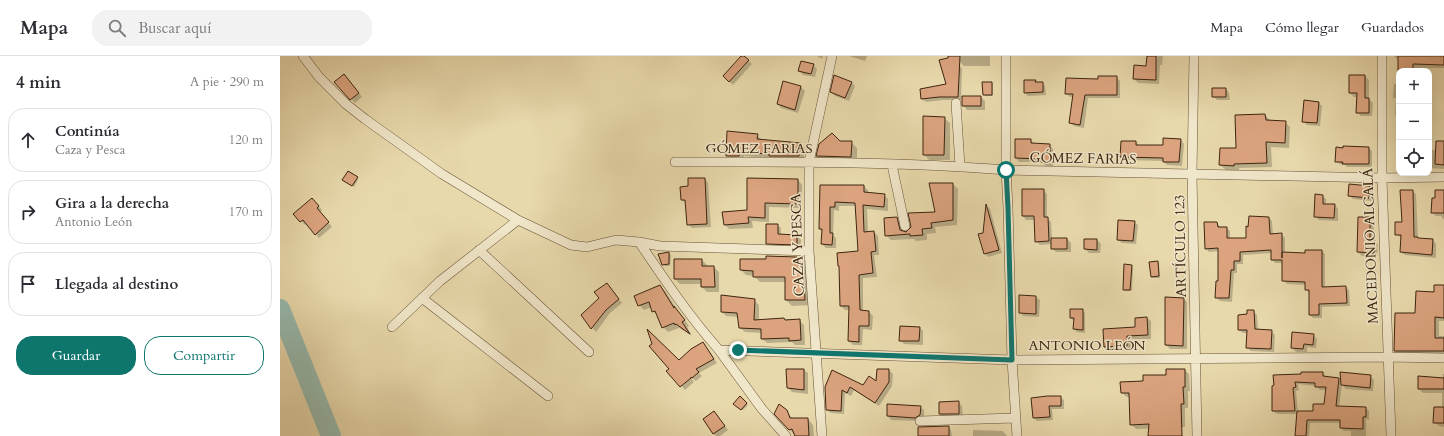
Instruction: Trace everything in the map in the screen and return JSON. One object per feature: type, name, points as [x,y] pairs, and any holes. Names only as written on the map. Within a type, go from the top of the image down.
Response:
[{"type":"street","points":[[303,56],[324,82],[346,104],[442,174],[518,220],[572,245],[587,247],[616,240],[660,246],[809,251]]},
{"type":"street","name":"CAZA Y PESCA","points":[[822,436],[809,251],[809,162],[832,56]]},
{"type":"street","points":[[1006,56],[1006,170],[1012,360],[1017,436]]},
{"type":"street","name":"ARTÍCULO 123","points":[[1194,56],[1192,174],[1197,436]]},
{"type":"street","name":"MACEDONIO ALCALÁ","points":[[1382,56],[1382,178],[1391,436]]},
{"type":"street","points":[[956,103],[960,166]]},
{"type":"street","name":"GÓMEZ FARIAS","points":[[675,162],[809,162],[960,166],[1006,170],[1382,178],[1444,177]]},
{"type":"street","points":[[892,165],[905,226]]},
{"type":"street","points":[[392,327],[440,281],[518,220]]},
{"type":"street","points":[[639,242],[678,300],[719,350],[762,409],[786,436]]},
{"type":"street","points":[[479,250],[589,352]]},
{"type":"street","points":[[422,298],[548,396]]},
{"type":"street","name":"ANTONIO LEÓN","points":[[719,350],[816,352],[1012,360],[1388,357],[1444,358]]},
{"type":"street","points":[[920,421],[1015,418]]},
{"type":"building","points":[[741,56],[744,56],[749,60],[729,82],[723,76]]},
{"type":"building","points":[[948,56],[960,56],[958,97],[921,99],[920,89],[946,84],[939,60],[948,58]]},
{"type":"building","points":[[1147,56],[1156,56],[1156,80],[1133,79],[1134,65],[1146,66]]},
{"type":"building","points":[[1398,56],[1444,56],[1444,65],[1413,64],[1413,68],[1398,68]]},
{"type":"building","points":[[801,61],[814,64],[811,74],[798,71]]},
{"type":"building","points":[[344,74],[359,93],[350,100],[334,82]]},
{"type":"building","points":[[834,75],[852,82],[845,98],[830,92]]},
{"type":"building","points":[[1349,75],[1365,75],[1365,98],[1369,98],[1369,113],[1356,113],[1357,93],[1349,93]]},
{"type":"building","points":[[1098,76],[1117,76],[1117,95],[1085,95],[1080,125],[1069,123],[1073,94],[1065,94],[1066,78],[1098,79]]},
{"type":"building","points":[[1024,80],[1036,80],[1035,82],[1043,82],[1043,92],[1024,93]]},
{"type":"building","points":[[783,81],[801,86],[795,110],[777,104]]},
{"type":"building","points":[[982,82],[992,82],[992,95],[983,95]]},
{"type":"building","points":[[1212,88],[1226,88],[1226,97],[1212,97]]},
{"type":"building","points":[[962,96],[981,96],[981,106],[962,106]]},
{"type":"building","points":[[1304,100],[1319,102],[1317,123],[1302,122]]},
{"type":"building","points":[[1265,114],[1266,120],[1286,121],[1285,143],[1266,142],[1267,163],[1234,164],[1234,166],[1219,165],[1220,148],[1236,148],[1235,115]]},
{"type":"building","points":[[923,116],[945,117],[944,155],[923,155]]},
{"type":"building","points":[[727,131],[758,134],[757,139],[801,143],[799,156],[769,156],[769,154],[740,152],[739,156],[726,156]]},
{"type":"building","points":[[832,133],[840,141],[852,141],[851,157],[816,156],[819,144]]},
{"type":"building","points":[[1163,138],[1181,139],[1179,162],[1163,162],[1163,158],[1120,157],[1121,141],[1136,141],[1136,145],[1163,145]]},
{"type":"building","points":[[1015,139],[1031,139],[1031,143],[1050,144],[1050,162],[1041,162],[1041,159],[1015,158]]},
{"type":"building","points":[[1436,141],[1444,141],[1444,165],[1435,164]]},
{"type":"building","points":[[1343,146],[1369,147],[1369,164],[1342,164],[1343,162],[1335,162],[1336,147],[1343,148]]},
{"type":"building","points":[[348,171],[358,177],[352,186],[342,180]]},
{"type":"building","points":[[688,178],[705,178],[707,224],[687,225],[685,200],[681,200],[680,187],[688,186]]},
{"type":"building","points":[[747,178],[798,179],[798,204],[765,203],[765,218],[748,217],[749,223],[724,225],[722,212],[747,210]]},
{"type":"building","points":[[929,183],[953,183],[953,220],[931,223],[932,228],[922,229],[923,235],[910,236],[910,234],[885,236],[884,218],[897,217],[900,230],[906,232],[911,227],[908,213],[935,212]]},
{"type":"building","points":[[1349,184],[1370,186],[1369,198],[1348,196]]},
{"type":"building","points":[[820,185],[864,185],[864,192],[885,194],[884,207],[863,205],[864,232],[874,231],[876,251],[871,252],[873,273],[859,275],[860,310],[869,311],[869,326],[859,326],[859,342],[848,341],[849,306],[840,306],[839,266],[837,253],[858,251],[855,203],[835,202],[835,207],[830,207],[830,233],[833,233],[832,245],[821,244],[822,229],[819,229]]},
{"type":"building","points":[[1022,189],[1044,189],[1044,217],[1048,217],[1049,241],[1035,242],[1034,216],[1022,216]]},
{"type":"building","points":[[1400,190],[1413,190],[1414,237],[1433,239],[1432,255],[1400,252],[1401,235],[1395,235],[1395,222],[1402,222]]},
{"type":"building","points":[[1435,190],[1444,190],[1444,213],[1431,213],[1432,198],[1435,198]]},
{"type":"building","points":[[1315,194],[1323,195],[1323,204],[1335,204],[1334,218],[1314,217]]},
{"type":"building","points":[[312,198],[319,206],[317,208],[329,222],[315,235],[303,220],[300,222],[293,214]]},
{"type":"building","points":[[986,204],[999,250],[984,254],[978,234],[983,233]]},
{"type":"building","points":[[1249,216],[1269,217],[1270,234],[1282,233],[1282,252],[1305,253],[1305,250],[1322,250],[1322,287],[1346,286],[1347,303],[1319,304],[1319,315],[1309,315],[1309,290],[1305,290],[1305,282],[1282,281],[1282,260],[1271,260],[1271,250],[1240,252],[1240,261],[1234,261],[1234,270],[1231,270],[1229,298],[1215,298],[1216,281],[1218,281],[1218,248],[1205,249],[1204,222],[1217,222],[1218,227],[1227,227],[1227,238],[1246,238],[1246,226],[1248,227]]},
{"type":"building","points":[[1358,217],[1370,217],[1370,239],[1375,240],[1374,253],[1357,252]]},
{"type":"building","points":[[1118,220],[1135,221],[1133,241],[1117,240]]},
{"type":"building","points":[[766,224],[778,224],[778,234],[797,235],[797,245],[766,244]]},
{"type":"building","points":[[1051,238],[1067,238],[1067,249],[1051,249]]},
{"type":"building","points":[[1084,239],[1097,239],[1097,250],[1084,249]]},
{"type":"building","points":[[669,252],[669,264],[662,265],[658,254]]},
{"type":"building","points":[[766,256],[803,258],[805,300],[785,300],[785,277],[753,277],[753,271],[740,270],[740,259],[766,259]]},
{"type":"building","points":[[674,259],[702,259],[702,266],[714,266],[715,287],[701,287],[701,279],[674,279]]},
{"type":"building","points":[[1158,261],[1159,276],[1151,277],[1149,262]]},
{"type":"building","points":[[1124,264],[1132,265],[1130,290],[1123,290]]},
{"type":"building","points":[[607,283],[619,299],[606,310],[591,329],[581,315],[599,298],[594,292]]},
{"type":"building","points":[[660,285],[674,308],[674,306],[685,320],[682,322],[690,334],[674,323],[662,328],[655,311],[652,312],[649,302],[638,306],[634,296]]},
{"type":"building","points":[[1434,285],[1444,285],[1444,318],[1435,317],[1435,338],[1444,338],[1444,351],[1394,351],[1395,313],[1415,313],[1416,291],[1434,292]]},
{"type":"building","points":[[721,295],[755,299],[754,320],[784,318],[785,320],[800,319],[801,340],[789,341],[789,338],[761,339],[761,329],[739,328],[737,313],[721,312]]},
{"type":"building","points":[[1019,295],[1036,296],[1036,314],[1019,313]]},
{"type":"building","points":[[1165,297],[1184,298],[1183,346],[1165,345]]},
{"type":"building","points":[[1070,309],[1083,309],[1083,330],[1073,329],[1074,318],[1070,318]]},
{"type":"building","points":[[1247,310],[1254,310],[1255,329],[1272,330],[1271,349],[1246,348],[1247,330],[1238,330],[1238,315],[1247,314]]},
{"type":"building","points":[[1147,317],[1148,335],[1127,336],[1127,346],[1104,347],[1103,329],[1135,327],[1135,318]]},
{"type":"building","points":[[900,326],[920,327],[919,341],[899,341]]},
{"type":"building","points":[[647,329],[679,360],[691,349],[703,342],[714,359],[696,369],[699,372],[680,387],[666,371],[669,369],[649,346],[652,344]]},
{"type":"building","points":[[1292,332],[1314,334],[1313,345],[1304,344],[1303,349],[1291,348]]},
{"type":"building","points":[[786,369],[804,369],[804,390],[787,388]]},
{"type":"building","points":[[877,369],[889,369],[889,382],[875,403],[850,387],[847,393],[842,390],[841,411],[826,410],[825,387],[832,370],[863,385],[869,376],[876,381]]},
{"type":"building","points":[[1166,369],[1185,369],[1185,387],[1183,387],[1184,404],[1181,404],[1182,436],[1148,436],[1149,424],[1130,425],[1129,393],[1121,393],[1120,382],[1143,381],[1143,375],[1166,375]]},
{"type":"building","points":[[1301,372],[1323,372],[1323,376],[1339,378],[1336,406],[1366,407],[1366,417],[1363,417],[1363,429],[1340,428],[1340,420],[1307,420],[1306,436],[1295,436],[1297,411],[1313,411],[1313,404],[1324,404],[1326,387],[1315,387],[1315,383],[1295,382],[1296,387],[1293,388],[1295,411],[1272,411],[1272,386],[1274,385],[1273,375],[1301,374]]},
{"type":"building","points":[[1340,372],[1371,375],[1370,388],[1341,385]]},
{"type":"building","points":[[1418,376],[1444,378],[1444,389],[1418,389]]},
{"type":"building","points":[[740,396],[747,403],[741,410],[733,404]]},
{"type":"building","points":[[1061,396],[1061,406],[1049,406],[1050,417],[1033,418],[1031,398]]},
{"type":"building","points":[[959,401],[959,414],[939,414],[939,402]]},
{"type":"building","points":[[779,404],[787,410],[790,418],[808,418],[809,436],[795,436],[792,429],[789,430],[774,414]]},
{"type":"building","points":[[887,404],[921,406],[920,415],[915,418],[887,416]]},
{"type":"building","points":[[1434,407],[1444,407],[1444,423],[1433,423]]},
{"type":"building","points":[[714,411],[725,426],[713,434],[703,419]]},
{"type":"building","points":[[949,426],[949,436],[918,436],[918,427]]},
{"type":"waterway","points":[[280,309],[331,436]]},
{"type":"route","points":[[738,350],[1012,360],[1006,170]]}]
